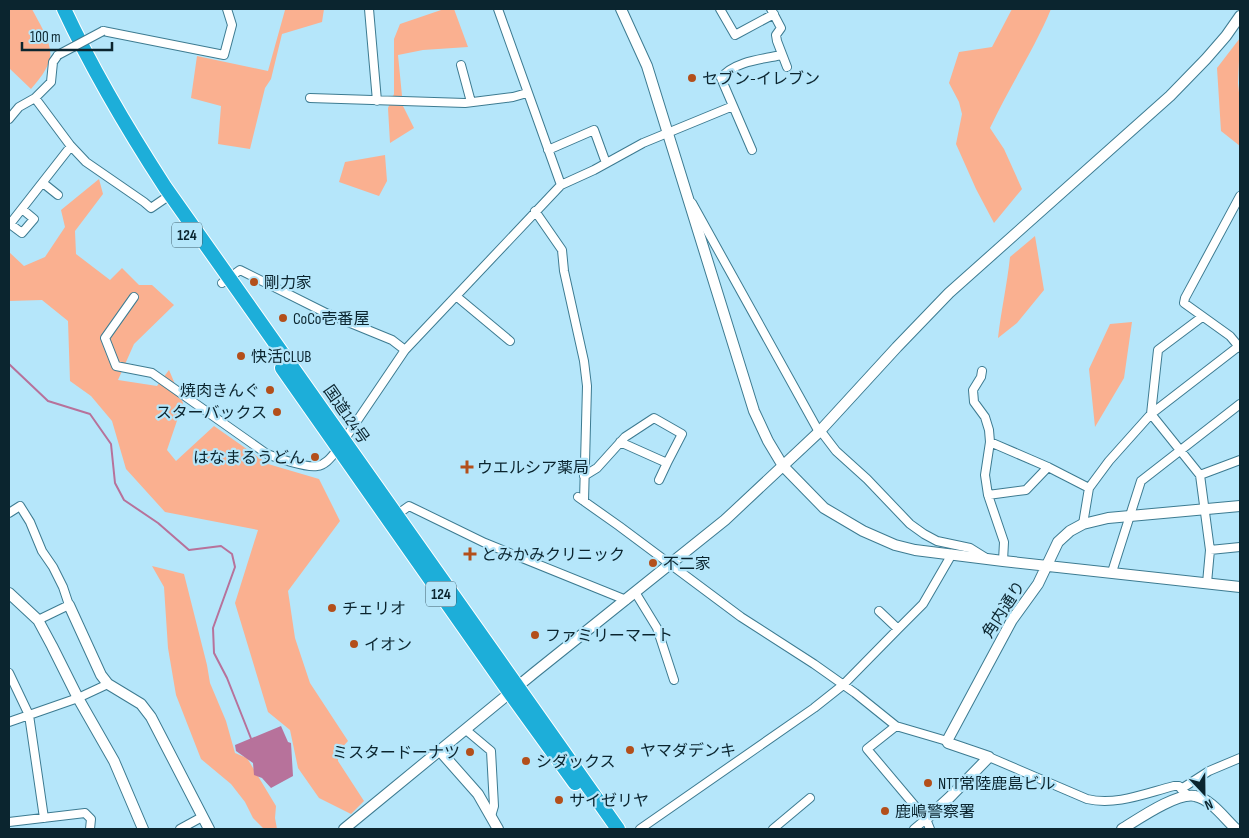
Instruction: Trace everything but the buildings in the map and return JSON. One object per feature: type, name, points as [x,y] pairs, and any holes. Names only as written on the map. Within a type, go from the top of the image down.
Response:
[{"type":"highway","name":"国道124号","points":[[54,9],[92,84],[136,160],[167,197]]},
{"type":"highway","name":"国道124号","points":[[64,9],[96,73],[167,197],[514,690],[608,829]]},
{"type":"highway","name":"国道124号","points":[[514,690],[618,829]]},
{"type":"street","points":[[9,119],[19,107],[35,98],[52,82],[53,62],[58,55],[103,31],[224,55],[232,26],[227,9]]},
{"type":"street","points":[[369,9],[377,101]]},
{"type":"street","points":[[498,9],[560,185]]},
{"type":"street","points":[[621,9],[647,66],[754,411],[768,441],[783,466],[824,508],[863,531],[895,545],[915,550],[1240,587]]},
{"type":"street","points":[[720,9],[735,35],[772,12],[781,28],[776,35],[787,67]]},
{"type":"street","points":[[344,829],[725,520],[819,432],[949,293],[1170,96],[1206,59],[1240,16]]},
{"type":"street","points":[[752,150],[721,78],[725,73],[743,64],[782,55]]},
{"type":"street","points":[[461,65],[471,102]]},
{"type":"street","points":[[310,98],[471,102],[513,97],[527,93]]},
{"type":"street","points":[[35,98],[71,146],[86,162],[151,208],[167,197]]},
{"type":"street","points":[[134,297],[105,338],[116,366],[152,373],[267,454],[280,459],[317,466],[327,460],[341,445],[405,350],[560,185],[668,132],[733,106]]},
{"type":"street","points":[[548,150],[594,130],[606,163]]},
{"type":"street","points":[[22,209],[71,146]]},
{"type":"street","points":[[42,183],[58,195]]},
{"type":"street","points":[[1083,524],[1089,488],[1109,461],[1151,414],[1239,347],[1230,336],[1184,303],[1240,196]]},
{"type":"street","points":[[689,199],[698,211],[768,342],[819,432],[823,434],[836,451],[868,479],[910,524],[937,541],[970,548],[988,559]]},
{"type":"street","points":[[535,211],[562,250],[564,272],[584,361],[587,386],[584,476],[581,499],[741,617],[843,685],[896,726],[947,741],[948,744],[989,757],[1087,800],[1101,803],[1112,802],[1174,786],[1208,803],[1236,829]]},
{"type":"street","points":[[225,280],[240,270],[326,313],[392,340],[405,350]]},
{"type":"street","points":[[456,296],[510,341]]},
{"type":"street","points":[[1202,317],[1158,350],[1151,414],[1200,475],[1210,550],[1207,583]]},
{"type":"street","points":[[982,371],[974,390],[974,402],[985,417],[990,442],[986,475],[988,495],[1004,542],[1003,561]]},
{"type":"street","points":[[1112,572],[1141,481],[1240,404]]},
{"type":"street","points":[[584,476],[596,468],[625,437],[654,418],[682,434],[660,480]]},
{"type":"street","points":[[620,442],[667,463]]},
{"type":"street","points":[[990,442],[1048,467],[1089,488]]},
{"type":"street","points":[[1200,475],[1240,460]]},
{"type":"street","points":[[988,495],[1026,490],[1048,467]]},
{"type":"street","points":[[9,513],[20,506],[30,522],[42,551],[53,567],[101,676],[108,684],[141,704],[151,717],[209,829]]},
{"type":"street","points":[[393,518],[409,506],[485,543],[626,600]]},
{"type":"street","name":"角内通り","points":[[947,741],[1012,620],[1038,584],[1058,542],[1070,531],[1083,524],[1108,518],[1240,506]]},
{"type":"street","points":[[1210,550],[1240,547]]},
{"type":"street","points":[[640,829],[814,708],[843,685],[923,604],[952,554]]},
{"type":"street","points":[[635,592],[657,628],[674,680]]},
{"type":"street","points":[[9,593],[38,620],[78,698],[114,761],[143,829]]},
{"type":"street","points":[[38,620],[69,605]]},
{"type":"street","points":[[879,610],[898,629]]},
{"type":"street","points":[[9,673],[29,715],[44,818]]},
{"type":"street","points":[[9,722],[78,698],[108,684]]},
{"type":"street","points":[[896,726],[867,749],[926,819],[930,829]]},
{"type":"street","points":[[466,730],[491,751],[494,806],[492,816]]},
{"type":"street","points":[[440,751],[478,794],[498,829]]},
{"type":"street","points":[[914,829],[950,797],[989,757]]},
{"type":"street","points":[[1122,829],[1150,811],[1178,798],[1209,771],[1240,758]]},
{"type":"street","points":[[773,829],[810,798]]},
{"type":"street","points":[[9,822],[85,813],[91,820],[90,829]]},
{"type":"street","points":[[180,829],[202,816]]},
{"type":"shaded area","points":[[9,9],[32,9],[49,46],[50,58],[47,66],[40,79],[31,89],[9,68]]},
{"type":"shaded area","points":[[324,9],[322,22],[282,34],[271,79],[265,88],[250,149],[218,144],[221,106],[191,98],[197,56],[268,71],[285,10]]},
{"type":"shaded area","points":[[444,9],[454,9],[468,47],[423,50],[398,55],[403,106],[414,128],[390,143],[388,108],[394,94],[394,39],[400,24]]},
{"type":"shaded area","points":[[1012,9],[1051,9],[990,128],[1004,149],[1022,189],[994,223],[956,144],[962,114],[959,102],[949,83],[959,52],[992,47]]},
{"type":"shaded area","points":[[1240,38],[1238,83],[1240,146],[1221,131],[1217,68]]},
{"type":"shaded area","points":[[385,155],[387,181],[379,196],[339,182],[345,162]]},
{"type":"shaded area","points":[[99,179],[103,194],[75,231],[76,254],[110,280],[122,268],[139,285],[152,285],[174,305],[134,344],[118,380],[157,386],[169,370],[183,403],[167,450],[176,461],[214,426],[268,464],[319,479],[340,521],[288,591],[295,638],[310,683],[348,741],[338,752],[338,761],[364,801],[351,814],[319,798],[298,768],[290,730],[268,712],[235,603],[258,530],[165,512],[126,469],[112,421],[91,396],[70,381],[68,321],[42,300],[9,301],[9,252],[24,266],[45,257],[65,227],[61,210]]},
{"type":"shaded area","points":[[1035,236],[1044,290],[1017,323],[998,338],[1010,257]]},
{"type":"shaded area","points":[[1132,322],[1124,378],[1095,427],[1089,369],[1110,324]]},
{"type":"shaded area","points":[[152,566],[184,574],[210,683],[226,721],[235,753],[247,758],[276,806],[275,818],[277,829],[264,829],[253,818],[245,802],[231,784],[201,759],[176,695],[168,648],[164,587]]},
{"type":"shaded area","points":[[281,726],[288,742],[291,743],[293,776],[271,788],[262,778],[254,775],[253,763],[236,751],[235,745]]},
{"type":"waterway","points":[[9,364],[48,401],[90,414],[111,444],[115,483],[124,500],[158,523],[189,550],[221,546],[232,554],[235,567],[213,628],[214,653],[227,678],[252,741]]},
{"type":"place","name":"セブン-イレブン","points":[[692,78]]},
{"type":"place","name":"剛力家","points":[[254,282]]},
{"type":"place","name":"CoCo壱番屋","points":[[283,318]]},
{"type":"place","name":"快活CLUB","points":[[241,356]]},
{"type":"place","name":"焼肉きんぐ","points":[[270,390]]},
{"type":"place","name":"スターバックス","points":[[277,412]]},
{"type":"place","name":"はなまるうどん","points":[[315,457]]},
{"type":"place","name":"ウエルシア薬局","points":[[467,467]]},
{"type":"place","name":"とみかみクリニック","points":[[470,554]]},
{"type":"place","name":"不二家","points":[[653,563]]},
{"type":"place","name":"チェリオ","points":[[332,608]]},
{"type":"place","name":"ファミリーマート","points":[[535,635]]},
{"type":"place","name":"イオン","points":[[354,644]]},
{"type":"place","name":"ヤマダデンキ","points":[[630,750]]},
{"type":"place","name":"ミスタードーナツ","points":[[470,752]]},
{"type":"place","name":"シダックス","points":[[526,761]]},
{"type":"place","name":"NTT常陸鹿島ビル","points":[[928,783]]},
{"type":"place","name":"サイゼリヤ","points":[[559,800]]},
{"type":"place","name":"鹿嶋警察署","points":[[885,811]]}]
